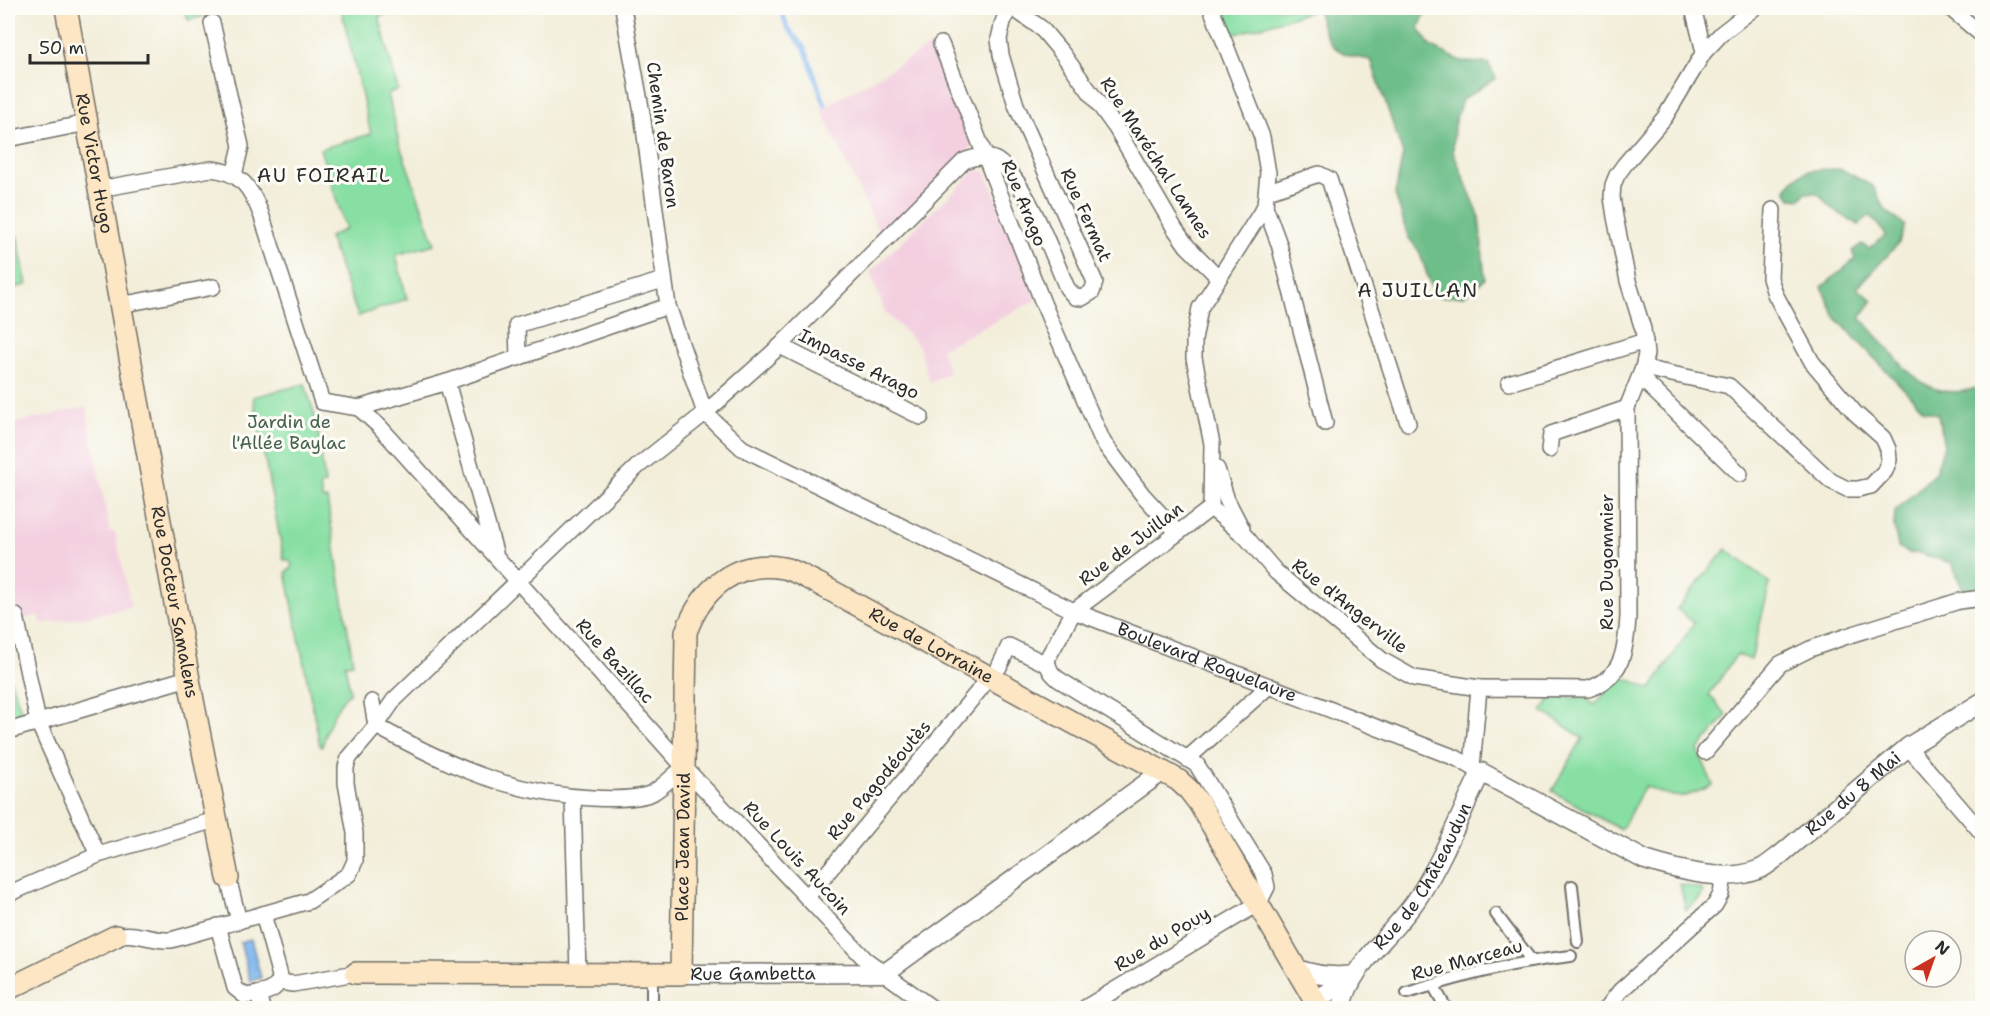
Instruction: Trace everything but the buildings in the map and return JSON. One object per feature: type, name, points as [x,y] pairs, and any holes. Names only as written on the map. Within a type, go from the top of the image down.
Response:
[{"type":"main road","name":"Rue Victor Hugo","points":[[66,8],[118,295]]},
{"type":"main road","name":"Rue Docteur Samalens","points":[[118,295],[188,678],[228,878]]},
{"type":"main road","name":"Rue de Lorraine","points":[[684,767],[686,632],[691,618],[708,592],[720,581],[747,569],[784,568],[817,583],[1162,771],[1189,790],[1259,903],[1317,1005]]},
{"type":"main road","name":"Place Jean David","points":[[681,974],[684,767]]},
{"type":"main road","points":[[8,989],[116,936]]},
{"type":"main road","name":"Rue Gambetta","points":[[356,973],[681,974]]},
{"type":"street","name":"Chemin de Baron","points":[[622,8],[642,113],[668,306],[705,413]]},
{"type":"street","name":"Rue Fermat","points":[[984,156],[996,160],[1023,190],[1067,288],[1075,297],[1088,296],[1095,282],[1016,105],[1000,55],[999,39],[1003,22],[1011,8]]},
{"type":"street","name":"Rue Maréchal Lannes","points":[[1011,8],[1041,28],[1062,52],[1116,128],[1175,229],[1187,246],[1219,278]]},
{"type":"street","points":[[1211,8],[1262,137],[1268,173],[1266,198],[1325,423]]},
{"type":"street","points":[[1693,8],[1704,52]]},
{"type":"street","name":"Rue Dugommier","points":[[1479,688],[1588,688],[1604,682],[1617,669],[1627,641],[1628,617],[1627,408],[1642,372],[1646,341],[1620,245],[1612,197],[1613,185],[1617,175],[1665,117],[1704,52],[1722,33],[1754,8]]},
{"type":"street","points":[[1950,8],[1983,35]]},
{"type":"street","points":[[212,23],[241,146],[234,175]]},
{"type":"street","points":[[941,44],[984,156]]},
{"type":"street","points":[[8,139],[87,123]]},
{"type":"street","name":"Rue Arago","points":[[264,914],[309,901],[345,878],[351,871],[355,861],[355,833],[346,783],[346,767],[349,758],[394,700],[638,466],[705,413],[780,346],[964,161],[984,156],[1043,303],[1103,442],[1142,494],[1178,532]]},
{"type":"street","points":[[99,189],[211,169],[225,170],[245,184],[255,198],[322,402],[360,408],[447,382],[668,306]]},
{"type":"street","points":[[1266,198],[1319,174],[1329,178],[1408,423]]},
{"type":"street","name":"Rue d'Angerville","points":[[1266,198],[1250,229],[1200,308],[1194,340],[1194,358],[1212,444],[1211,508],[1246,537],[1275,572],[1382,660],[1413,678],[1479,688]]},
{"type":"street","points":[[1642,372],[1729,386],[1831,481],[1847,489],[1858,489],[1871,486],[1879,479],[1889,460],[1888,449],[1883,438],[1855,413],[1812,362],[1775,294],[1770,278],[1773,210]]},
{"type":"street","points":[[518,358],[517,325],[663,274]]},
{"type":"street","points":[[118,295],[152,299],[213,287]]},
{"type":"street","points":[[1509,383],[1646,341]]},
{"type":"street","name":"Impasse Arago","points":[[780,346],[921,417]]},
{"type":"street","points":[[1642,372],[1740,474]]},
{"type":"street","points":[[447,382],[496,558]]},
{"type":"street","name":"Rue Bazillac","points":[[360,408],[380,427],[684,767]]},
{"type":"street","points":[[1549,450],[1551,434],[1627,408]]},
{"type":"street","name":"Boulevard Roquelaure","points":[[705,413],[742,448],[1074,611],[1456,758],[1645,860],[1674,869],[1725,876]]},
{"type":"street","name":"Rue d'Angerville","points":[[1213,458],[1227,500],[1246,537]]},
{"type":"street","name":"Rue de Juillan","points":[[1074,611],[1211,508]]},
{"type":"street","points":[[1705,752],[1780,664],[1810,649],[1847,636],[1959,601],[1983,598]]},
{"type":"street","points":[[1074,611],[1047,659],[1050,672],[1188,758],[1204,774],[1264,874],[1267,887],[1259,903]]},
{"type":"street","points":[[16,616],[38,722],[98,855]]},
{"type":"street","points":[[999,667],[1009,646],[1047,665]]},
{"type":"street","points":[[8,731],[188,678]]},
{"type":"street","points":[[1188,758],[1269,686]]},
{"type":"street","name":"Rue Pagodéoutès","points":[[807,897],[981,688]]},
{"type":"street","points":[[1476,769],[1479,688]]},
{"type":"street","points":[[372,702],[376,726]]},
{"type":"street","name":"Rue du 8 Mai","points":[[1725,876],[1762,868],[1908,747],[1983,702]]},
{"type":"street","name":"Place Jean David","points":[[376,726],[429,755],[496,782],[573,797],[617,799],[651,793],[684,767]]},
{"type":"street","points":[[1908,747],[1983,833]]},
{"type":"street","name":"Rue Louis Aucoin","points":[[684,767],[865,959],[932,1008]]},
{"type":"street","name":"Rue de Châteaudun","points":[[1355,975],[1424,889],[1476,769]]},
{"type":"street","points":[[885,973],[1162,771]]},
{"type":"street","points":[[573,797],[578,973]]},
{"type":"street","points":[[8,894],[98,855],[215,820]]},
{"type":"street","points":[[1606,1008],[1620,991],[1715,905],[1725,876]]},
{"type":"street","name":"Rue Docteur Samalens","points":[[228,878],[239,921]]},
{"type":"street","points":[[1572,886],[1578,942]]},
{"type":"street","name":"Rue du Pouy","points":[[1085,1008],[1259,903]]},
{"type":"street","points":[[116,936],[132,934],[159,941],[171,940],[218,926],[264,914],[280,982],[260,1001],[245,996],[235,988],[218,926]]},
{"type":"street","points":[[1496,914],[1532,960]]},
{"type":"street","name":"Rue Marceau","points":[[1407,993],[1476,972],[1532,960],[1571,956]]},
{"type":"street","points":[[1297,969],[1329,977],[1355,975]]},
{"type":"street","name":"Rue Gambetta","points":[[280,982],[293,984],[356,973]]},
{"type":"street","name":"Rue Gambetta","points":[[681,974],[885,973]]},
{"type":"street","points":[[652,974],[652,1008]]},
{"type":"street","points":[[1317,1005],[1355,975]]},
{"type":"street","points":[[1342,1008],[1347,990],[1355,975]]},
{"type":"street","points":[[1433,985],[1446,1008]]},
{"type":"shaded area","points":[[934,44],[974,144],[881,237],[821,109]]},
{"type":"shaded area","points":[[977,169],[986,171],[1036,300],[941,349],[949,373],[929,382],[919,346],[885,312],[870,272]]},
{"type":"shaded area","points":[[86,407],[110,532],[115,532],[131,607],[41,624],[40,615],[23,619],[21,610],[8,613],[8,425]]},
{"type":"green space","points":[[184,8],[236,8],[188,20]]},
{"type":"green space","points":[[341,8],[414,8],[379,16],[398,90],[388,93],[399,143],[435,244],[396,255],[407,299],[358,316],[329,237],[346,229],[320,149],[371,134]]},
{"type":"green space","points":[[1218,8],[1322,8],[1229,36]]},
{"type":"green space","points":[[1427,8],[1419,28],[1430,46],[1463,62],[1488,63],[1496,78],[1462,100],[1454,125],[1453,152],[1479,215],[1485,279],[1464,296],[1441,297],[1431,286],[1419,251],[1408,237],[1395,194],[1403,154],[1371,60],[1340,51],[1334,46],[1325,32],[1317,9]]},
{"type":"green space","points":[[1841,169],[1874,187],[1884,209],[1905,225],[1899,243],[1857,288],[1873,300],[1860,318],[1898,361],[1925,384],[1942,391],[1960,392],[1982,386],[1982,592],[1962,588],[1952,563],[1918,553],[1909,554],[1898,547],[1894,526],[1895,511],[1935,473],[1944,446],[1938,414],[1924,410],[1835,317],[1822,287],[1855,259],[1852,251],[1862,244],[1869,249],[1886,235],[1870,215],[1859,225],[1832,209],[1818,194],[1806,193],[1801,199],[1791,198],[1786,190],[1798,176],[1809,170]]},
{"type":"green space","points":[[17,236],[27,285],[8,289],[8,238]]},
{"type":"green space","name":"Jardin de l'Allée Baylac","points":[[305,384],[317,423],[325,484],[320,485],[322,499],[327,499],[353,663],[345,664],[350,692],[336,710],[322,747],[286,572],[291,569],[292,565],[289,560],[284,560],[253,397]]},
{"type":"green space","points":[[1726,549],[1770,583],[1751,660],[1737,654],[1709,695],[1727,715],[1698,750],[1713,785],[1686,796],[1672,796],[1645,786],[1621,830],[1552,791],[1583,738],[1542,711],[1552,696],[1585,698],[1595,705],[1620,676],[1651,689],[1694,623],[1677,609]]},
{"type":"green space","points":[[8,672],[23,716],[8,720]]},
{"type":"green space","points":[[1680,884],[1701,889],[1703,892],[1700,898],[1686,910]]},
{"type":"water","points":[[251,939],[261,978],[250,981],[240,942]]},
{"type":"waterway","points":[[781,8],[787,27],[805,49],[825,105]]},
{"type":"district","name":"AU FOIRAIL","points":[[324,175]]},
{"type":"district","name":"A JUILLAN","points":[[1418,290]]}]
